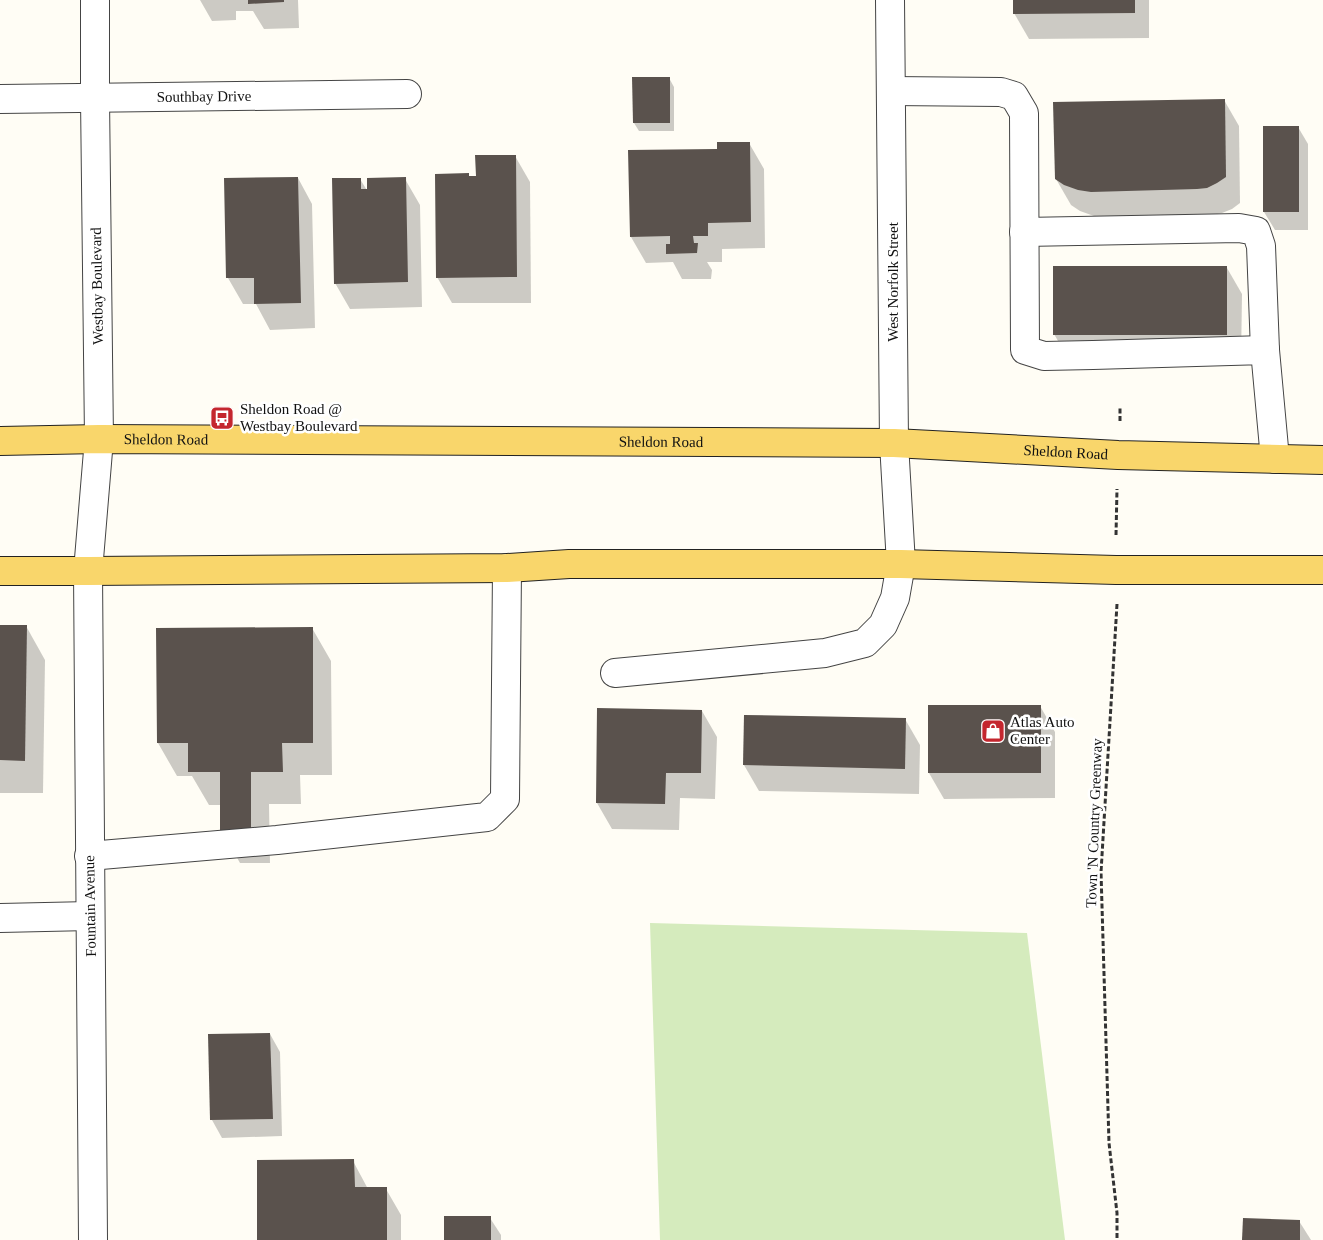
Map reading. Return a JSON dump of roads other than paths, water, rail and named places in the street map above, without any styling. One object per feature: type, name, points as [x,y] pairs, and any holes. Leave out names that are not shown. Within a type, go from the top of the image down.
[{"type":"main road","name":"Sheldon Road","points":[[0,441],[99,439],[894,443],[1118,455],[1323,460]]},
{"type":"main road","points":[[0,571],[507,568],[569,564],[901,564],[1116,570],[1323,570]]},
{"type":"street","name":"Westbay Boulevard","points":[[88,571],[99,439],[95,0]]},
{"type":"street","name":"West Norfolk Street","points":[[615,673],[824,653],[864,643],[883,625],[895,598],[901,564],[894,443],[890,0]]},
{"type":"street","points":[[891,91],[1001,92],[1014,96],[1024,112],[1025,350],[1044,356],[1265,350]]},
{"type":"street","name":"Southbay Drive","points":[[0,99],[407,94]]},
{"type":"street","points":[[1024,232],[1239,228],[1256,231],[1261,246],[1265,350],[1275,458]]},
{"type":"street","points":[[89,856],[277,840],[487,817],[504,799],[507,568]]},
{"type":"street","name":"Fountain Avenue","points":[[88,571],[93,1240]]},
{"type":"street","points":[[0,918],[90,916]]},
{"type":"place","name":"Sheldon Road @ Westbay Boulevard","points":[[222,418]]},
{"type":"place","name":"Atlas Auto Center","points":[[993,731]]}]
